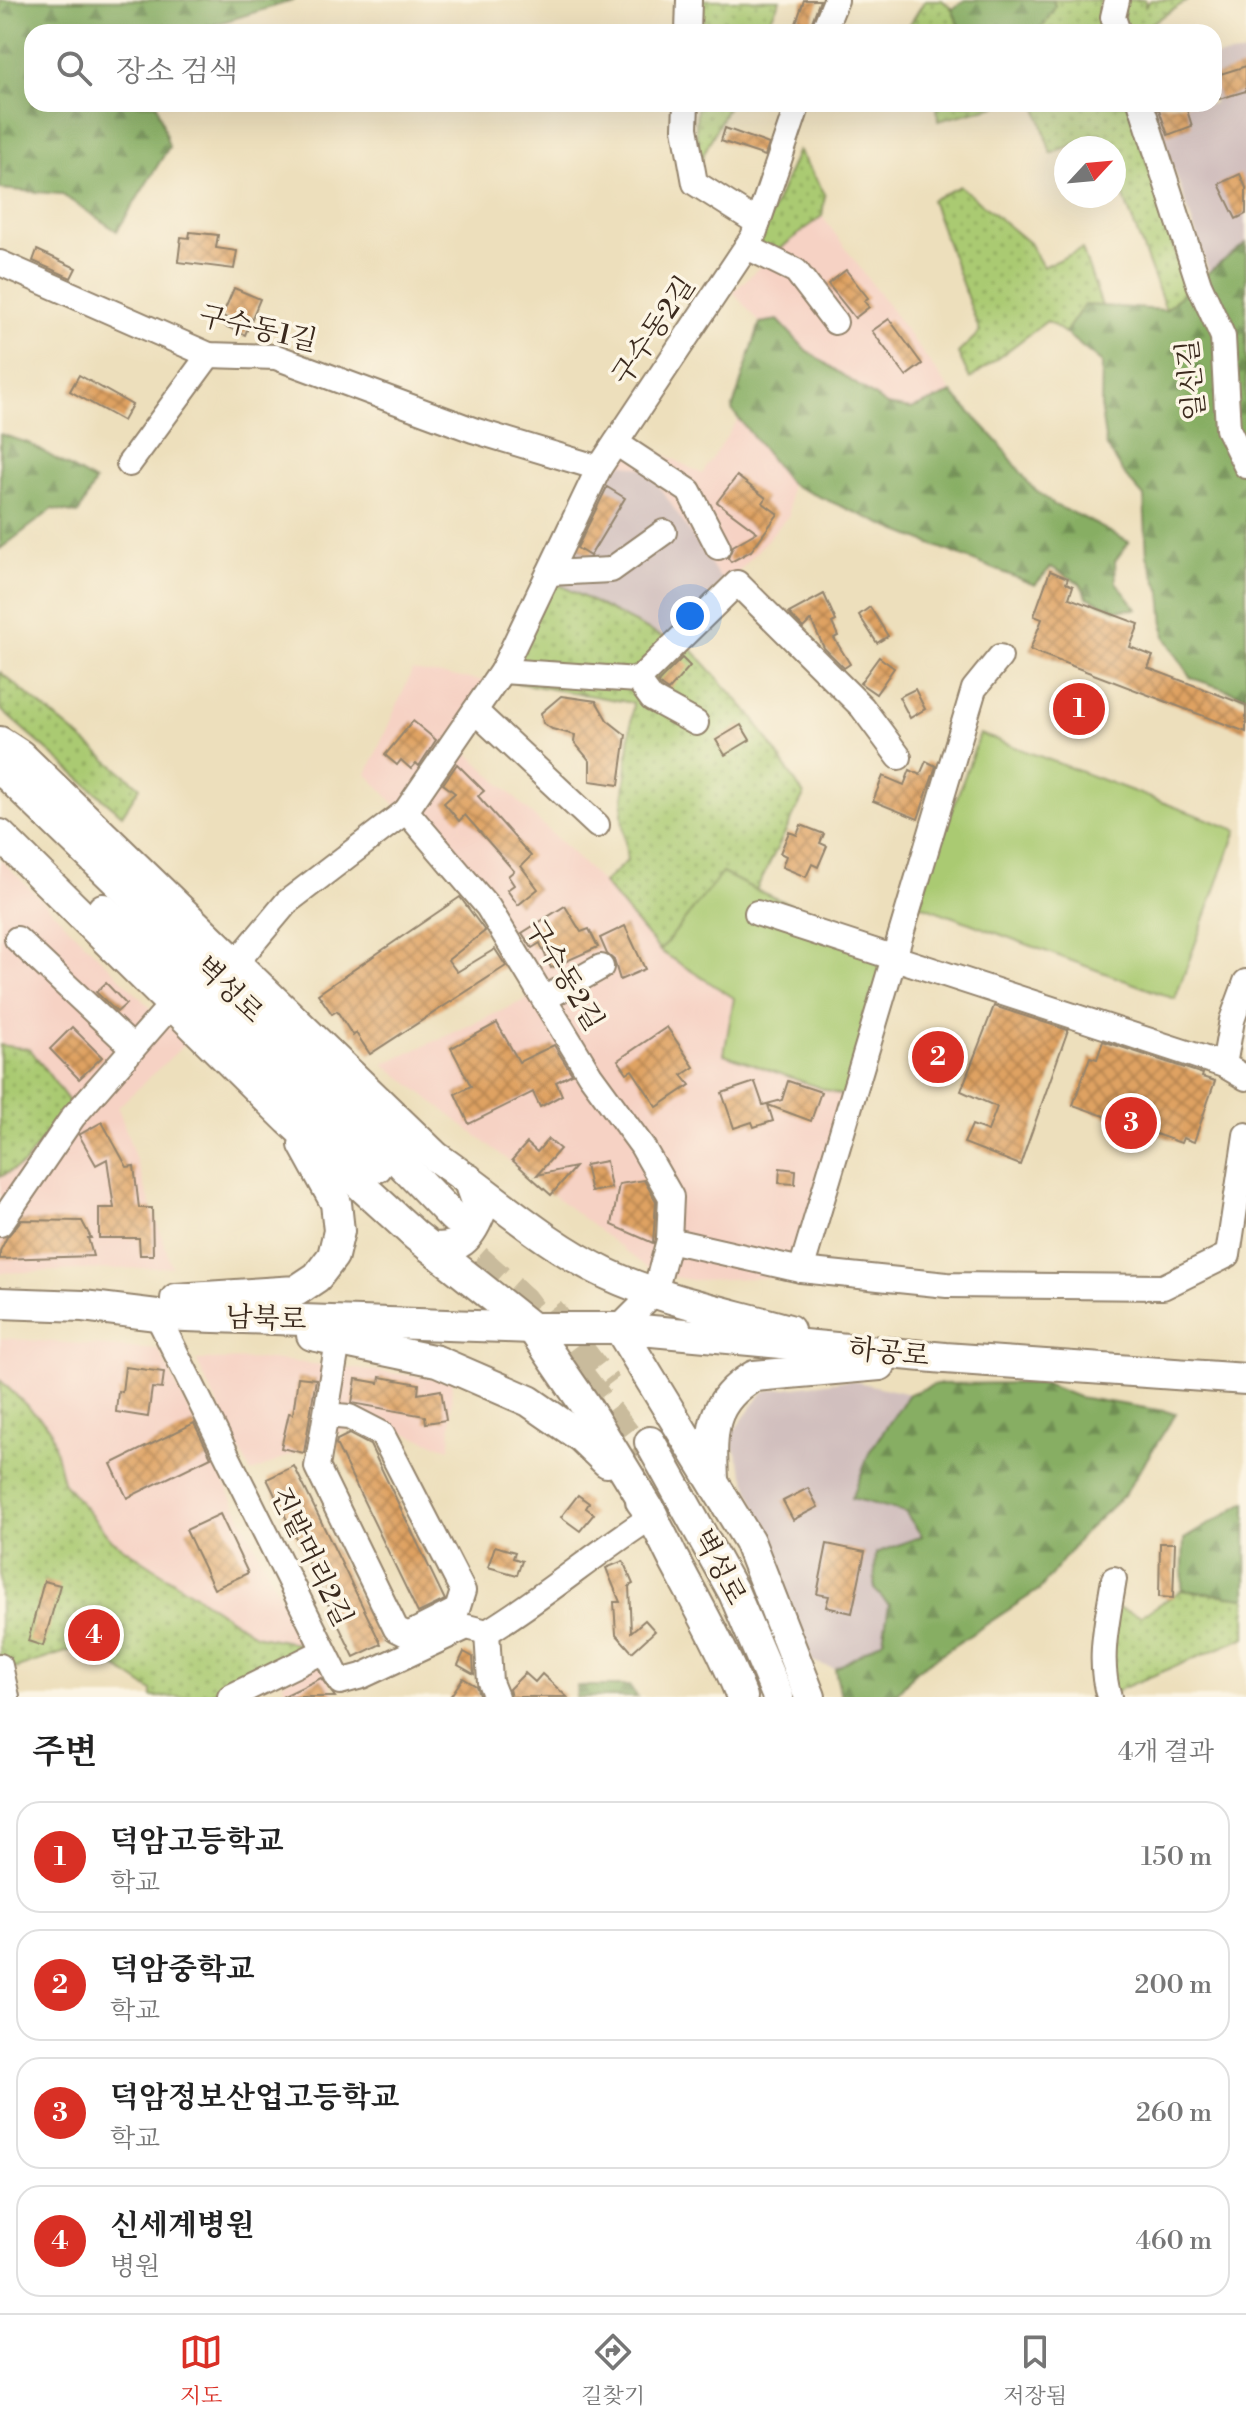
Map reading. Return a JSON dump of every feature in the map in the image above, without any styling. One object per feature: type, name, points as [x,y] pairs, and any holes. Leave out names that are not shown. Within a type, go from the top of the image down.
[{"type":"main road","points":[[0,742],[20,755],[436,1157],[542,1236],[608,1275],[655,1292],[856,1349]]},
{"type":"main road","name":"벽성로","points":[[0,768],[294,1053],[442,1231]]},
{"type":"main road","name":"벽성로","points":[[0,812],[442,1231]]},
{"type":"main road","points":[[0,835],[289,1120],[442,1231],[532,1328],[585,1405],[637,1454],[653,1516],[724,1651],[742,1697]]},
{"type":"main road","points":[[83,1306],[296,1291],[317,1277],[333,1256],[339,1231],[336,1203],[289,1120]]},
{"type":"main road","points":[[442,1231],[446,1249],[471,1236],[480,1213],[468,1179]]},
{"type":"main road","name":"남북로","points":[[0,1303],[83,1306],[157,1315],[532,1328]]},
{"type":"main road","points":[[231,1318],[437,1361],[529,1401],[581,1437],[617,1471],[653,1516]]},
{"type":"main road","name":"하공로","points":[[532,1328],[619,1328],[945,1358],[1246,1379]]},
{"type":"main road","points":[[619,1328],[749,1541],[810,1697]]},
{"type":"main road","points":[[714,1482],[714,1422],[721,1405],[741,1384],[754,1376],[945,1358]]},
{"type":"main road","points":[[637,1454],[624,1446],[639,1427],[675,1419]]},
{"type":"main road","name":"벽성로","points":[[637,1454],[687,1533],[762,1697]]},
{"type":"main road","name":"벽성로","points":[[637,1454],[734,1593],[778,1697]]},
{"type":"street","points":[[688,24],[689,0]]},
{"type":"street","points":[[826,24],[836,0]]},
{"type":"street","points":[[1115,24],[1113,17],[1117,0]]},
{"type":"street","points":[[686,112],[685,128],[695,183],[758,223]]},
{"type":"street","name":"구수동2길","points":[[619,1328],[655,1292],[669,1240],[671,1197],[642,1146],[590,1075],[488,907],[406,811],[502,671],[599,468],[747,247],[795,112]]},
{"type":"street","name":"일신길","points":[[1144,112],[1199,284],[1223,337],[1228,429],[1246,466]]},
{"type":"street","points":[[747,247],[796,271],[835,322]]},
{"type":"street","name":"구수동1길","points":[[0,263],[209,355],[276,357],[473,430],[599,468]]},
{"type":"street","points":[[129,464],[209,355]]},
{"type":"street","points":[[616,443],[689,491],[718,547]]},
{"type":"street","points":[[549,573],[611,570],[664,532]]},
{"type":"street","points":[[502,671],[638,680],[737,583],[862,707],[899,757]]},
{"type":"street","points":[[801,1270],[974,689],[1000,657]]},
{"type":"street","points":[[638,680],[652,699],[696,723]]},
{"type":"street","points":[[475,711],[597,825]]},
{"type":"street","points":[[236,963],[287,902],[406,811]]},
{"type":"street","points":[[757,913],[1224,1065],[1246,1078]]},
{"type":"street","points":[[17,939],[133,1048]]},
{"type":"street","points":[[544,999],[601,967]]},
{"type":"street","points":[[1224,1065],[1232,1020],[1246,982]]},
{"type":"street","name":"벽성로","points":[[0,1224],[73,1117],[170,1006],[175,1007]]},
{"type":"street","points":[[669,1240],[801,1270],[947,1285],[1163,1287],[1228,1255],[1246,1135]]},
{"type":"street","name":"진밭머리2길","points":[[157,1315],[324,1651],[346,1689],[362,1676],[467,1627],[487,1632],[525,1609],[616,1539],[653,1516]]},
{"type":"street","points":[[326,1415],[349,1417],[382,1434],[463,1591],[457,1610],[408,1635],[396,1629],[317,1467],[338,1341]]},
{"type":"street","points":[[1109,1697],[1103,1679],[1104,1653],[1114,1579]]},
{"type":"street","points":[[487,1632],[490,1682],[496,1697]]},
{"type":"street","points":[[230,1697],[324,1651]]},
{"type":"street","points":[[0,1666],[7,1697]]},
{"type":"shaded area","points":[[1246,53],[1246,243],[1209,272],[1155,112],[1222,112],[1222,56]]},
{"type":"shaded area","points":[[822,216],[952,393],[911,409],[886,405],[806,350],[778,320],[760,323],[733,292],[772,255]]},
{"type":"shaded area","points":[[739,418],[790,484],[789,515],[734,577],[722,581],[649,471],[616,465],[635,439],[702,474]]},
{"type":"shaded area","points":[[626,464],[649,471],[722,581],[676,643],[552,581],[616,465]]},
{"type":"shaded area","points":[[412,671],[486,681],[461,746],[603,883],[660,951],[734,998],[843,1096],[790,1277],[693,1280],[655,1274],[384,1064],[547,990],[512,932],[367,774]]},
{"type":"shaded area","points":[[0,859],[186,1043],[118,1107],[172,1267],[0,1273],[0,1177],[24,1164],[30,1049],[0,1045]]},
{"type":"shaded area","points":[[0,1338],[159,1350],[304,1645],[255,1635],[112,1540],[63,1482],[50,1428],[0,1380]]},
{"type":"shaded area","points":[[270,1359],[452,1380],[450,1449],[368,1420],[251,1473],[196,1360]]},
{"type":"shaded area","points":[[849,1380],[909,1394],[870,1451],[922,1536],[889,1605],[883,1640],[835,1669],[812,1661],[730,1436],[764,1391]]},
{"type":"shaded area","points":[[320,1663],[336,1697],[289,1697],[282,1683]]},
{"type":"green space","points":[[0,0],[295,0],[216,24],[24,24],[24,112],[159,112],[169,147],[117,231],[61,194],[0,189]]},
{"type":"green space","points":[[699,0],[780,0],[768,24],[699,24]]},
{"type":"green space","points":[[925,0],[942,0],[952,9],[959,24],[910,24]]},
{"type":"green space","points":[[965,0],[1053,0],[1055,6],[1045,24],[959,24],[952,9]]},
{"type":"green space","points":[[1053,0],[1101,0],[1098,8],[1103,24],[1045,24],[1055,6]]},
{"type":"green space","points":[[1122,0],[1145,0],[1145,6],[1151,0],[1188,0],[1150,24],[1125,24]]},
{"type":"green space","points":[[697,112],[725,112],[700,161]]},
{"type":"green space","points":[[937,112],[972,112],[938,121]]},
{"type":"green space","points":[[1038,112],[1131,112],[1187,289],[1166,310],[1126,203],[1126,136],[1101,136],[1100,133],[1093,136],[1054,136],[1054,153],[1051,154]]},
{"type":"green space","points":[[798,150],[825,194],[822,216],[772,255],[758,246]]},
{"type":"green space","points":[[960,186],[1029,243],[1043,267],[1082,249],[1102,306],[1084,305],[1065,333],[1047,321],[970,379],[958,353],[980,332],[931,200]]},
{"type":"green space","points":[[1246,243],[1246,696],[1191,678],[1165,637],[1161,592],[1147,556],[1144,497],[1126,477],[1106,445],[1101,412],[1102,363],[1065,333],[1084,305],[1166,310],[1187,289]]},
{"type":"green space","points":[[778,320],[806,350],[887,405],[911,409],[952,393],[999,443],[1031,486],[1054,505],[1129,542],[1115,561],[1116,582],[1137,609],[1116,610],[1087,597],[1080,583],[1051,567],[1035,585],[790,484],[732,410],[760,323]]},
{"type":"green space","points":[[0,434],[28,443],[95,482],[78,514],[53,509],[0,549]]},
{"type":"green space","points":[[552,581],[658,635],[687,644],[753,717],[804,795],[756,890],[722,873],[660,951],[603,883],[627,861],[622,815],[633,703],[507,681]]},
{"type":"green space","points":[[0,672],[140,787],[122,815],[0,709]]},
{"type":"green space","points":[[980,734],[1237,830],[1175,999],[918,904]]},
{"type":"green space","points":[[722,873],[890,946],[843,1096],[724,1054],[734,998],[660,951]]},
{"type":"green space","points":[[0,1045],[30,1049],[70,1103],[24,1164],[0,1177]]},
{"type":"green space","points":[[0,1380],[50,1428],[63,1482],[112,1540],[255,1635],[304,1645],[203,1697],[152,1697],[152,1691],[84,1646],[14,1669],[0,1669]]},
{"type":"green space","points":[[1043,1383],[1078,1397],[1176,1413],[1124,1495],[1086,1531],[1040,1589],[917,1670],[894,1697],[841,1697],[835,1669],[883,1640],[889,1605],[874,1589],[876,1553],[922,1536],[905,1512],[852,1498],[870,1451],[909,1394],[936,1384]]},
{"type":"green space","points":[[1246,1502],[1246,1598],[1182,1590],[1184,1539]]},
{"type":"green space","points":[[1182,1590],[1246,1598],[1246,1637],[1123,1688],[1109,1697],[1094,1697],[1102,1603],[1141,1616]]},
{"type":"green space","points":[[577,1686],[629,1686],[637,1697],[576,1697]]},
{"type":"building","points":[[804,0],[820,0],[811,24],[796,24]]},
{"type":"building","points":[[1246,66],[1246,91],[1222,98],[1222,74]]},
{"type":"building","points":[[1160,112],[1188,112],[1192,126],[1168,135]]},
{"type":"building","points":[[725,128],[769,144],[765,156],[721,141]]},
{"type":"building","points":[[1240,174],[1246,188],[1246,214],[1236,219],[1219,184]]},
{"type":"building","points":[[190,232],[218,235],[216,248],[237,251],[234,269],[178,262],[181,237],[189,238]]},
{"type":"building","points":[[37,250],[76,268],[71,278],[33,261]]},
{"type":"building","points":[[846,270],[868,298],[864,301],[869,307],[855,318],[828,284]]},
{"type":"building","points":[[234,288],[260,299],[245,335],[225,326],[228,318],[222,316]]},
{"type":"building","points":[[889,319],[922,364],[906,376],[872,331]]},
{"type":"building","points":[[79,375],[132,405],[123,421],[70,391]]},
{"type":"building","points":[[737,476],[766,498],[763,503],[778,514],[751,551],[731,562],[728,558],[733,546],[757,532],[717,502]]},
{"type":"building","points":[[607,487],[625,498],[590,556],[577,548]]},
{"type":"building","points":[[1050,571],[1068,578],[1066,583],[1073,586],[1069,598],[1139,624],[1130,647],[1153,656],[1148,668],[1246,705],[1246,732],[1030,650],[1042,619],[1034,616]]},
{"type":"building","points":[[824,594],[836,621],[832,623],[838,636],[834,638],[850,664],[844,668],[824,648],[811,620],[803,628],[789,613]]},
{"type":"building","points":[[870,607],[888,636],[877,643],[859,615]]},
{"type":"building","points":[[879,657],[894,668],[876,694],[860,683]]},
{"type":"building","points":[[682,658],[690,666],[668,691],[658,682]]},
{"type":"building","points":[[915,689],[925,709],[910,718],[899,697]]},
{"type":"building","points":[[561,696],[596,701],[607,720],[626,735],[619,785],[590,781],[590,761],[574,742],[575,735],[552,729],[543,723],[541,713]]},
{"type":"building","points":[[413,721],[436,740],[419,766],[416,763],[411,769],[401,760],[397,765],[385,755]]},
{"type":"building","points":[[741,725],[750,740],[725,755],[716,740]]},
{"type":"building","points":[[926,761],[936,766],[918,819],[873,801],[883,776],[904,785],[910,770],[920,775]]},
{"type":"building","points":[[457,764],[484,791],[478,796],[531,856],[521,866],[538,889],[518,905],[507,890],[514,885],[508,876],[514,871],[465,815],[459,821],[444,803],[455,793],[443,784]]},
{"type":"building","points":[[801,825],[824,834],[820,843],[827,846],[818,867],[812,864],[806,877],[782,867],[786,856],[780,853],[789,832],[797,835]]},
{"type":"building","points":[[460,897],[485,931],[448,960],[457,972],[495,949],[506,966],[370,1054],[356,1033],[353,1036],[337,1011],[332,1014],[318,994]]},
{"type":"building","points":[[565,906],[581,932],[589,929],[598,947],[551,968],[540,943],[532,948],[522,933]]},
{"type":"building","points":[[625,926],[645,969],[620,980],[614,960],[607,954],[600,938]]},
{"type":"building","points":[[106,983],[126,1004],[117,1012],[96,992]]},
{"type":"building","points":[[994,1006],[1068,1030],[1020,1165],[964,1143],[972,1125],[988,1131],[997,1107],[961,1091]]},
{"type":"building","points":[[497,1023],[519,1062],[554,1045],[572,1074],[556,1082],[562,1095],[540,1107],[533,1092],[469,1124],[455,1094],[471,1086],[451,1048]]},
{"type":"building","points":[[72,1027],[102,1057],[79,1079],[50,1049]]},
{"type":"building","points":[[667,1027],[694,1067],[682,1075],[690,1085],[657,1107],[632,1070],[627,1073],[618,1060]]},
{"type":"building","points":[[1103,1041],[1203,1074],[1202,1077],[1215,1081],[1194,1142],[1183,1138],[1181,1143],[1073,1105],[1090,1057],[1097,1059]]},
{"type":"building","points":[[788,1081],[821,1092],[811,1121],[768,1105],[773,1121],[754,1127],[752,1122],[734,1128],[722,1093],[755,1082],[763,1105],[782,1100]]},
{"type":"building","points":[[102,1122],[127,1167],[134,1166],[139,1208],[152,1208],[153,1255],[140,1255],[139,1238],[99,1238],[99,1208],[114,1208],[107,1159],[96,1165],[79,1135]]},
{"type":"building","points":[[548,1139],[560,1149],[537,1175],[575,1167],[551,1195],[512,1160],[527,1143],[537,1152]]},
{"type":"building","points":[[606,1161],[611,1188],[591,1192],[585,1165]]},
{"type":"building","points":[[780,1168],[796,1170],[795,1184],[779,1183]]},
{"type":"building","points":[[644,1180],[656,1201],[653,1243],[612,1225],[619,1184]]},
{"type":"building","points":[[21,1220],[82,1221],[91,1238],[88,1238],[93,1256],[0,1259],[0,1251],[7,1237]]},
{"type":"building","points":[[125,1367],[164,1372],[162,1389],[152,1388],[148,1417],[116,1412]]},
{"type":"building","points":[[298,1377],[316,1379],[304,1453],[281,1448],[289,1413],[293,1414]]},
{"type":"building","points":[[380,1377],[419,1384],[418,1394],[441,1390],[446,1420],[426,1423],[425,1416],[352,1403],[356,1379],[379,1383]]},
{"type":"building","points":[[194,1423],[211,1457],[127,1498],[111,1464]]},
{"type":"building","points":[[349,1434],[370,1445],[445,1600],[418,1613],[336,1444],[337,1440]]},
{"type":"building","points":[[294,1466],[381,1644],[354,1657],[267,1479]]},
{"type":"building","points":[[808,1488],[818,1507],[793,1520],[783,1501]]},
{"type":"building","points":[[578,1495],[589,1503],[586,1508],[594,1514],[580,1531],[561,1517]]},
{"type":"building","points":[[220,1514],[248,1573],[214,1589],[186,1530]]},
{"type":"building","points":[[1160,1543],[1175,1543],[1173,1598],[1159,1597]]},
{"type":"building","points":[[827,1544],[865,1552],[852,1613],[826,1607],[829,1596],[817,1594]]},
{"type":"building","points":[[495,1546],[515,1552],[513,1558],[522,1561],[517,1575],[488,1567]]},
{"type":"building","points":[[623,1561],[633,1584],[629,1586],[631,1632],[645,1620],[655,1631],[632,1652],[616,1634],[614,1602],[620,1602],[606,1568]]},
{"type":"building","points":[[44,1581],[60,1585],[43,1646],[28,1641]]},
{"type":"building","points":[[464,1652],[473,1657],[474,1674],[458,1665]]},
{"type":"building","points":[[525,1673],[535,1682],[542,1674],[567,1697],[511,1697],[509,1689]]},
{"type":"building","points":[[321,1678],[335,1697],[282,1697]]},
{"type":"building","points":[[463,1678],[476,1686],[480,1697],[450,1697]]},
{"type":"tunnel","points":[[443,1229],[523,1301],[549,1335]]},
{"type":"tunnel","points":[[549,1310],[607,1386]]},
{"type":"tunnel","points":[[580,1376],[640,1454]]},
{"type":"place","name":"덕암고등학교","points":[[1079,709]]},
{"type":"place","name":"덕암중학교","points":[[938,1057]]},
{"type":"place","name":"덕암정보산업고등학교","points":[[1131,1123]]},
{"type":"place","name":"신세계병원","points":[[94,1635]]}]
